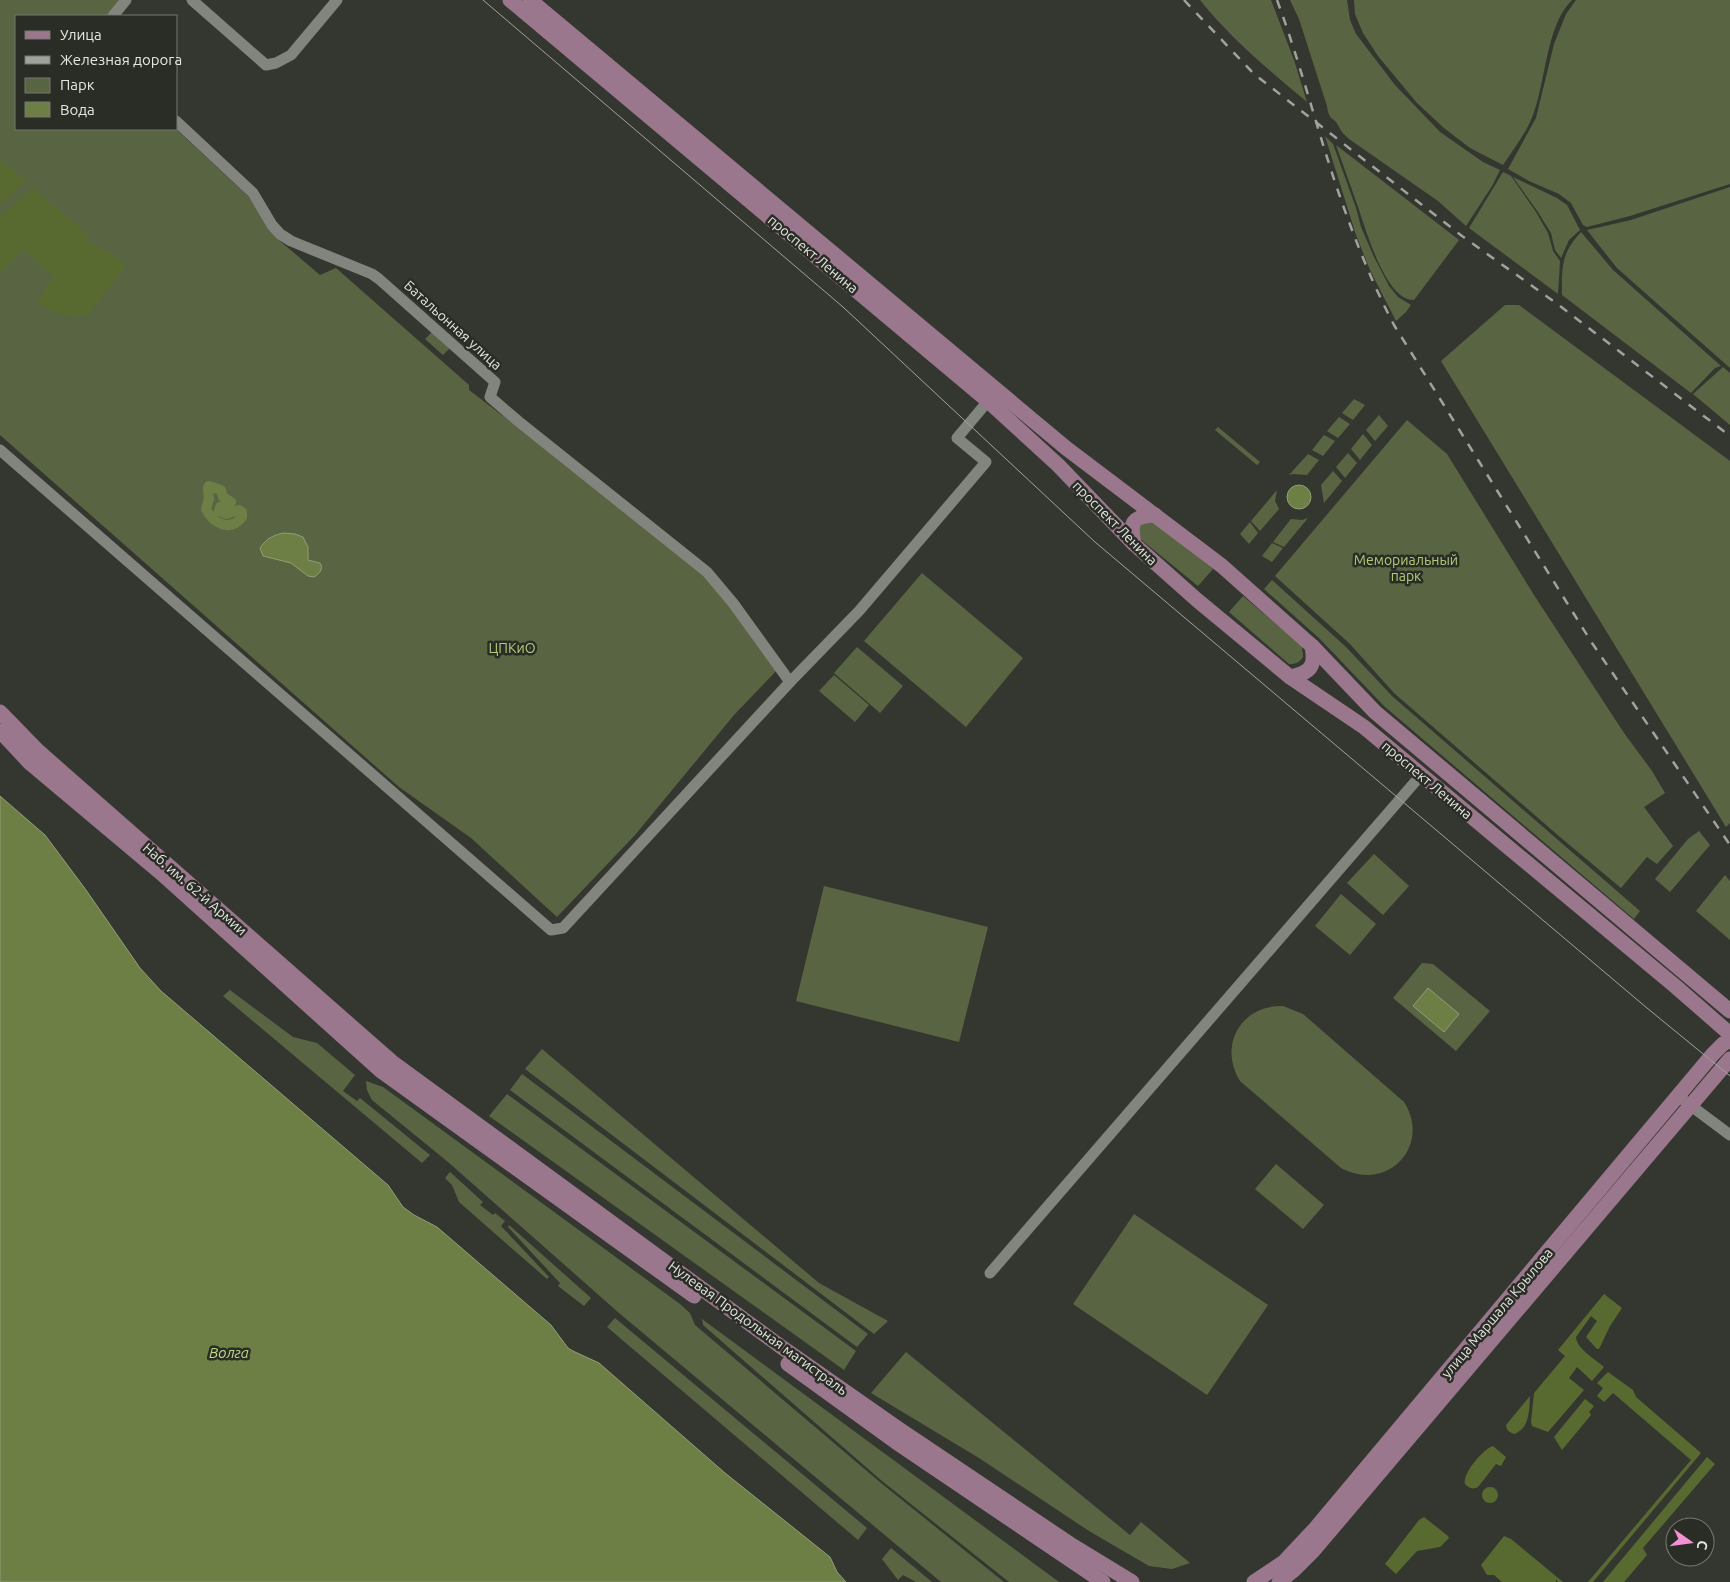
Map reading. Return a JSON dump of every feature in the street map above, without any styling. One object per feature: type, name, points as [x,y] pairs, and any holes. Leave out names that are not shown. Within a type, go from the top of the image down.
[{"type":"main road","name":"проспект Ленина","points":[[510,0],[988,401],[1058,465],[1134,544],[1208,609],[1290,676],[1364,727],[1730,1034]]},
{"type":"main road","name":"проспект Ленина","points":[[530,0],[1066,448],[1222,566],[1312,646],[1375,712],[1730,1011]]},
{"type":"main road","points":[[1134,544],[1132,524],[1141,516],[1155,515]]},
{"type":"main road","points":[[1290,676],[1305,673],[1310,669],[1313,663],[1312,646]]},
{"type":"main road","name":"Наб. им. 62-й Армии","points":[[0,712],[38,751],[387,1066]]},
{"type":"main road","name":"Наб. им. 62-й Армии","points":[[0,730],[30,762],[387,1066]]},
{"type":"main road","name":"улица Маршала Крылова","points":[[1684,1100],[1713,1054],[1730,1040]]},
{"type":"main road","name":"улица Маршала Крылова","points":[[1279,1582],[1313,1551],[1434,1388],[1684,1100],[1730,1058]]},
{"type":"main road","name":"Нулевая Продольная магистраль","points":[[387,1066],[468,1132],[896,1442],[1103,1582]]},
{"type":"main road","name":"Нулевая Продольная магистраль","points":[[387,1066],[788,1352],[1073,1546],[1132,1582]]},
{"type":"main road","name":"улица Маршала Крылова","points":[[1256,1581],[1284,1562],[1394,1444]]},
{"type":"street","points":[[114,15],[126,0]]},
{"type":"street","points":[[192,0],[266,65],[276,63],[291,55],[337,0]]},
{"type":"street","name":"Батальонная улица","points":[[178,123],[253,193],[266,216],[280,234],[291,241],[372,274],[379,279],[423,316],[495,382],[490,397],[708,572],[733,602],[790,682]]},
{"type":"street","points":[[0,450],[551,930],[563,928],[790,682],[859,611],[986,462],[957,438],[988,401]]},
{"type":"street","points":[[990,1273],[1421,775]]},
{"type":"street","points":[[1684,1100],[1730,1135]]},
{"type":"green space","name":"ЦПКиО","points":[[0,0],[123,0],[111,15],[15,15],[15,130],[177,130],[249,197],[280,241],[320,275],[336,268],[469,385],[469,390],[703,569],[778,669],[734,715],[635,835],[557,917],[471,838],[399,787],[0,435]]},
{"type":"green space","points":[[1200,0],[1271,0],[1294,60],[1307,102],[1237,41]]},
{"type":"green space","points":[[1290,0],[1347,0],[1350,20],[1356,34],[1395,85],[1440,132],[1483,162],[1500,170],[1466,226],[1438,201],[1349,139],[1330,117],[1299,19]]},
{"type":"green space","points":[[1354,0],[1572,0],[1563,11],[1556,25],[1531,120],[1503,165],[1470,148],[1444,128],[1417,103],[1378,56],[1363,33],[1355,14]]},
{"type":"green space","points":[[1576,0],[1730,0],[1730,184],[1630,216],[1587,227],[1583,225],[1571,203],[1559,194],[1529,181],[1508,169],[1536,118],[1554,44],[1566,14]]},
{"type":"green space","points":[[1325,136],[1333,144],[1361,227],[1374,257],[1389,286],[1398,297],[1411,305],[1396,321],[1370,270],[1356,235]]},
{"type":"green space","points":[[1336,145],[1459,240],[1414,300],[1404,297],[1394,289],[1385,276],[1371,244]]},
{"type":"green space","points":[[1503,172],[1511,176],[1548,233],[1553,251],[1560,261],[1558,294],[1469,228]]},
{"type":"green space","points":[[1513,177],[1557,198],[1567,205],[1580,230],[1569,240],[1561,258],[1555,250],[1551,233]]},
{"type":"green space","points":[[1730,187],[1730,368],[1617,268],[1587,230],[1631,220]]},
{"type":"green space","points":[[1581,232],[1613,270],[1721,366],[1715,368],[1691,393],[1562,295],[1562,276],[1566,254]]},
{"type":"green space","points":[[1505,305],[1519,305],[1730,461],[1730,823],[1726,827],[1441,361]]},
{"type":"green space","points":[[432,332],[450,348],[443,355],[425,339]]},
{"type":"green space","points":[[1723,367],[1730,373],[1730,425],[1693,394]]},
{"type":"green space","points":[[1354,399],[1365,405],[1353,420],[1342,413]]},
{"type":"green space","points":[[1379,415],[1388,426],[1375,441],[1366,430]]},
{"type":"green space","points":[[1339,417],[1350,424],[1338,438],[1327,431]]},
{"type":"green space","name":"Мемориальный парк","points":[[1407,420],[1447,454],[1534,595],[1665,793],[1644,807],[1673,846],[1657,864],[1647,857],[1621,888],[1394,693],[1350,644],[1275,576]]},
{"type":"green space","points":[[1218,427],[1260,462],[1257,465],[1215,430]]},
{"type":"green space","points":[[1363,434],[1372,445],[1360,460],[1351,449]]},
{"type":"green space","points":[[1324,435],[1335,441],[1323,456],[1312,450]]},
{"type":"green space","points":[[1348,453],[1357,463],[1345,478],[1336,467]]},
{"type":"green space","points":[[1308,454],[1319,460],[1307,475],[1289,475]]},
{"type":"green space","points":[[1333,471],[1342,481],[1324,503],[1321,485]]},
{"type":"green space","points":[[1277,490],[1275,501],[1279,509],[1260,531],[1251,521]]},
{"type":"green space","points":[[1308,518],[1284,547],[1273,542],[1291,519],[1302,520]]},
{"type":"green space","points":[[1154,522],[1213,569],[1198,586],[1138,537],[1137,530],[1142,523]]},
{"type":"green space","points":[[1250,522],[1258,533],[1249,544],[1240,534]]},
{"type":"green space","points":[[1272,543],[1283,548],[1272,562],[1262,556]]},
{"type":"green space","points":[[922,573],[1023,658],[966,727],[864,641]]},
{"type":"green space","points":[[1272,580],[1346,647],[1392,696],[1640,911],[1634,919],[1384,706],[1320,639],[1264,589]]},
{"type":"green space","points":[[1243,596],[1302,646],[1303,657],[1300,661],[1289,664],[1229,612]]},
{"type":"green space","points":[[857,647],[903,686],[880,713],[834,673]]},
{"type":"green space","points":[[834,675],[869,705],[855,722],[819,691]]},
{"type":"green space","points":[[1699,831],[1710,845],[1670,892],[1655,879],[1688,839]]},
{"type":"green space","points":[[1374,854],[1409,886],[1383,915],[1347,883]]},
{"type":"green space","points":[[1725,875],[1730,881],[1730,940],[1696,911]]},
{"type":"green space","points":[[824,886],[988,927],[959,1042],[796,1001]]},
{"type":"green space","points":[[1341,894],[1376,924],[1350,955],[1315,926]]},
{"type":"green space","points":[[1422,963],[1433,964],[1490,1011],[1456,1051],[1393,998]]},
{"type":"green space","points":[[230,990],[293,1037],[317,1043],[355,1075],[343,1091],[357,1101],[360,1098],[430,1155],[422,1163],[223,996]]},
{"type":"green space","points":[[1283,1006],[1303,1014],[1404,1102],[1411,1118],[1412,1134],[1408,1149],[1400,1161],[1389,1170],[1374,1174],[1358,1174],[1341,1168],[1240,1081],[1234,1067],[1232,1054],[1233,1041],[1238,1030],[1245,1020],[1255,1012],[1268,1007]]},
{"type":"green space","points":[[542,1049],[819,1283],[888,1321],[874,1334],[525,1069]]},
{"type":"green space","points":[[522,1074],[868,1334],[857,1347],[510,1090]]},
{"type":"green space","points":[[366,1081],[383,1087],[680,1304],[690,1313],[695,1325],[881,1483],[1004,1582],[941,1582],[619,1313],[448,1162],[372,1100],[367,1090]]},
{"type":"green space","points":[[507,1094],[856,1351],[844,1370],[489,1116]]},
{"type":"green space","points":[[1276,1164],[1324,1205],[1303,1229],[1255,1189]]},
{"type":"green space","points":[[450,1172],[483,1202],[480,1205],[505,1221],[501,1226],[549,1277],[547,1279],[459,1202],[452,1185],[445,1178]]},
{"type":"green space","points":[[1134,1214],[1268,1305],[1207,1395],[1073,1304]]},
{"type":"green space","points":[[509,1225],[591,1298],[584,1306],[558,1286],[560,1283],[508,1227]]},
{"type":"green space","points":[[615,1318],[867,1528],[858,1540],[607,1327]]},
{"type":"green space","points":[[702,1319],[1059,1582],[1009,1582],[882,1481],[703,1325]]},
{"type":"green space","points":[[906,1352],[1130,1535],[1141,1522],[1190,1563],[1172,1569],[1149,1566],[1089,1531],[979,1458],[871,1393]]},
{"type":"green space","points":[[891,1548],[932,1582],[916,1582],[903,1575],[898,1580],[882,1559]]},
{"type":"shaded area","points":[[0,160],[26,180],[0,206]]},
{"type":"shaded area","points":[[32,188],[87,233],[87,238],[93,245],[103,248],[126,265],[89,314],[68,316],[48,309],[37,301],[53,277],[24,249],[0,274],[0,217]]},
{"type":"shaded area","points":[[1604,1294],[1622,1308],[1610,1326],[1599,1349],[1586,1337],[1597,1321],[1591,1316],[1576,1337],[1582,1349],[1604,1367],[1592,1381],[1577,1367],[1569,1378],[1584,1390],[1548,1432],[1532,1426],[1534,1393],[1565,1356],[1558,1350]]},
{"type":"shaded area","points":[[1608,1372],[1633,1390],[1636,1397],[1701,1453],[1593,1582],[1588,1582],[1691,1460],[1613,1393],[1604,1402],[1597,1396],[1603,1388],[1597,1383]]},
{"type":"shaded area","points":[[1530,1396],[1529,1413],[1526,1423],[1519,1431],[1514,1434],[1511,1433],[1506,1425]]},
{"type":"shaded area","points":[[1585,1399],[1594,1406],[1589,1412],[1591,1415],[1562,1450],[1554,1437]]},
{"type":"shaded area","points":[[1493,1446],[1506,1457],[1501,1466],[1496,1464],[1478,1487],[1469,1487],[1465,1484],[1465,1480],[1470,1468],[1484,1452]]},
{"type":"shaded area","points":[[1707,1457],[1715,1464],[1670,1517],[1665,1517],[1665,1522],[1643,1548],[1647,1555],[1624,1582],[1603,1582]]},
{"type":"shaded area","points":[[1487,1487],[1493,1487],[1498,1492],[1496,1501],[1487,1503],[1482,1498],[1482,1492]]},
{"type":"shaded area","points":[[1424,1517],[1449,1538],[1440,1547],[1417,1551],[1396,1574],[1385,1564],[1419,1520]]},
{"type":"shaded area","points":[[1504,1536],[1511,1539],[1563,1582],[1558,1582],[1556,1579],[1556,1582],[1502,1582],[1494,1575],[1487,1575],[1481,1565]]},
{"type":"water","points":[[1294,485],[1304,485],[1311,492],[1311,502],[1304,509],[1294,509],[1287,502],[1287,492]]},
{"type":"water","points":[[283,533],[303,537],[308,547],[308,560],[320,563],[321,565],[318,574],[314,577],[308,576],[291,563],[263,556],[260,548],[265,542]]},
{"type":"water","name":"Волга","points":[[0,796],[45,835],[140,968],[161,991],[388,1185],[403,1207],[437,1227],[551,1325],[568,1348],[599,1363],[725,1473],[830,1557],[837,1572],[846,1582],[0,1582]]},
{"type":"water","points":[[1428,988],[1459,1014],[1444,1032],[1413,1006]]},
{"type":"waterway","points":[[209,486],[221,490],[223,497],[231,502],[220,507],[219,511],[226,514],[239,510],[242,512],[242,517],[238,522],[228,525],[213,519],[206,509],[209,499],[209,486]]},
{"type":"tram line","points":[[483,0],[843,307],[1095,542],[1730,1076]]},
{"type":"railway","points":[[1184,0],[1254,74],[1462,236],[1556,303],[1730,436]]},
{"type":"railway","points":[[1277,0],[1343,206],[1370,275],[1394,325],[1592,643],[1730,845]]}]
